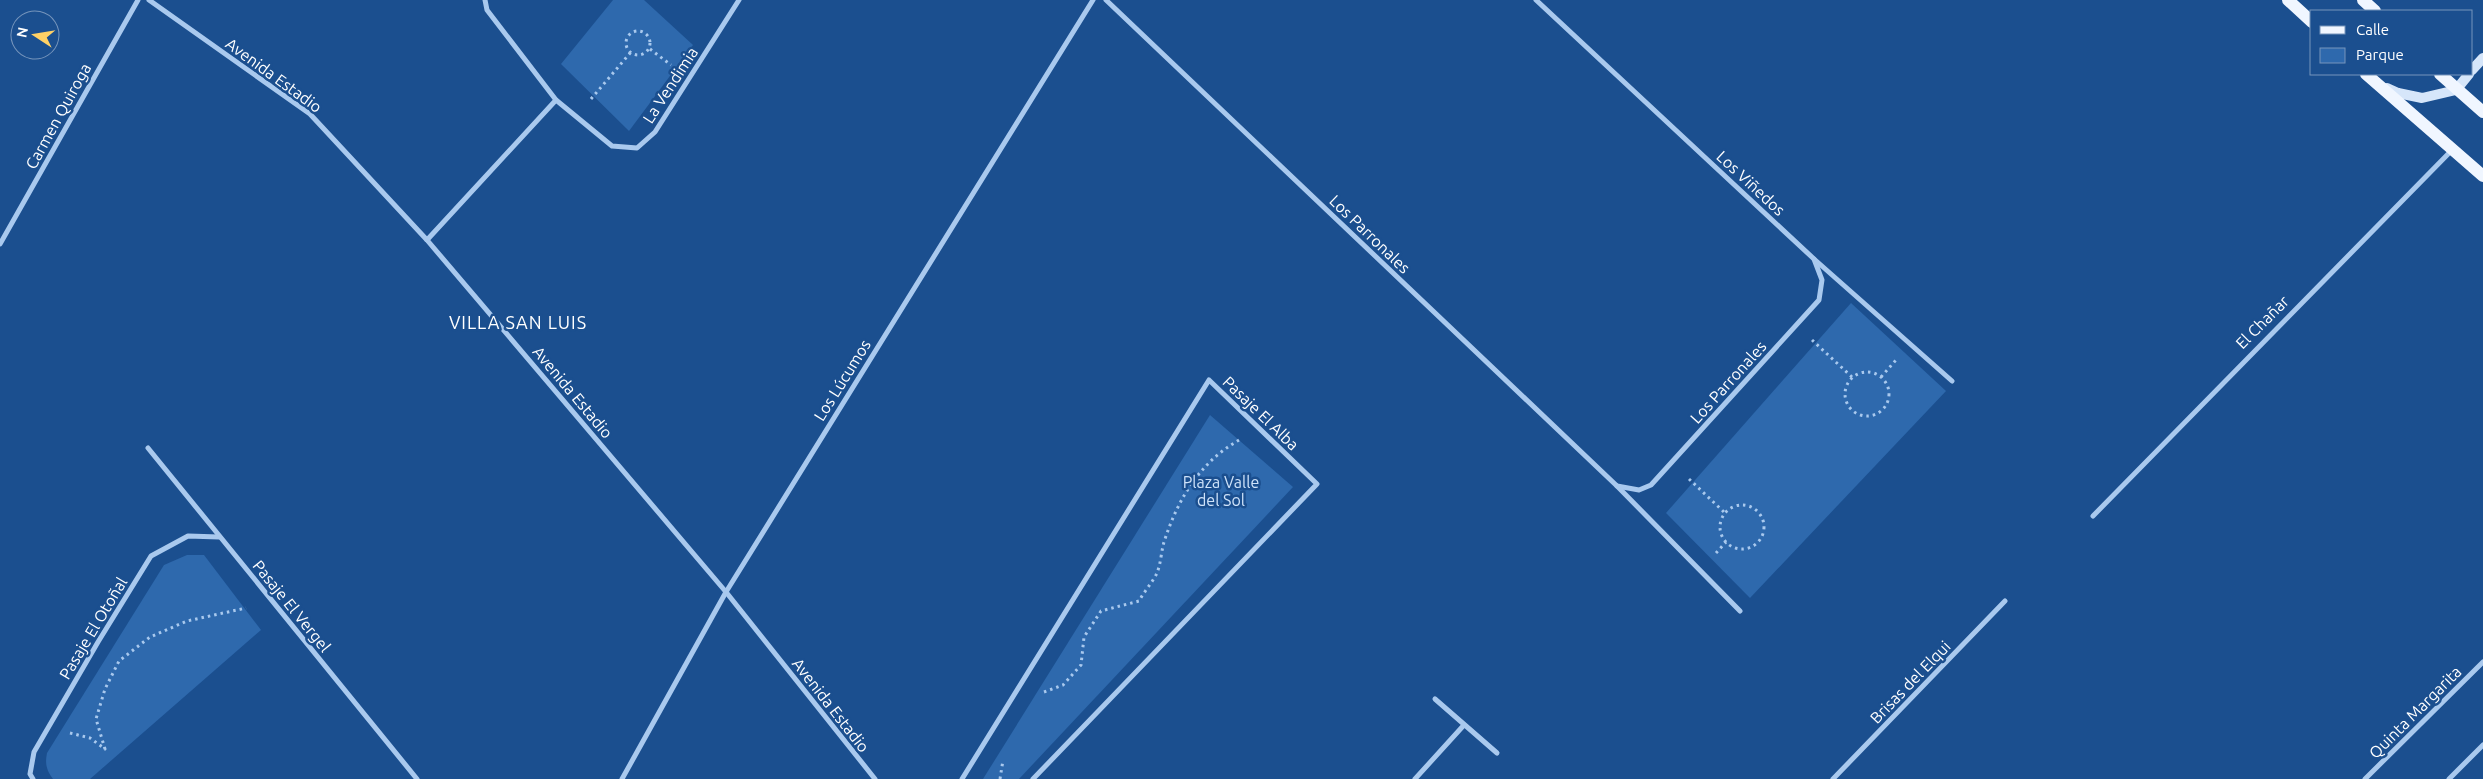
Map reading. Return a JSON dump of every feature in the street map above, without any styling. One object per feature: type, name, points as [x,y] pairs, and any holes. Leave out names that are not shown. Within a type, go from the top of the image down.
[{"type":"main road","points":[[2288,0],[2310,20]]},
{"type":"main road","points":[[2364,0],[2374,10]]},
{"type":"main road","points":[[2441,75],[2483,112]]},
{"type":"main road","points":[[2370,77],[2483,176]]},
{"type":"street","name":"Carmen Quiroga","points":[[0,244],[138,0]]},
{"type":"street","name":"Avenida Estadio","points":[[149,0],[310,114],[427,240],[726,592],[874,779]]},
{"type":"street","name":"La Vendimia","points":[[485,0],[487,10],[556,100],[612,146],[637,148],[655,132],[739,0]]},
{"type":"street","name":"Los Lúcumos","points":[[622,779],[726,592],[1092,0]]},
{"type":"street","name":"Los Parronales","points":[[1106,0],[1617,486],[1740,610]]},
{"type":"street","name":"Los Viñedos","points":[[1536,0],[1814,259],[1952,380]]},
{"type":"street","points":[[2473,69],[2483,58]]},
{"type":"street","points":[[2370,77],[2398,94],[2422,98],[2456,90],[2467,75]]},
{"type":"street","points":[[427,240],[556,100]]},
{"type":"street","name":"El Chañar","points":[[2093,516],[2454,149]]},
{"type":"street","name":"Los Parronales","points":[[1617,486],[1639,490],[1651,485],[1820,300],[1822,280],[1814,259]]},
{"type":"street","name":"Pasaje El Alba","points":[[962,779],[1209,380],[1317,484],[1033,779]]},
{"type":"street","name":"Pasaje El Vergel","points":[[148,448],[417,779]]},
{"type":"street","name":"Pasaje El Otoñal","points":[[33,779],[30,774],[34,752],[151,556],[188,536],[219,537]]},
{"type":"street","name":"Brisas del Elqui","points":[[1833,779],[2005,601]]},
{"type":"street","name":"Quinta Margarita","points":[[2365,779],[2483,662]]},
{"type":"street","points":[[1435,699],[1497,753]]},
{"type":"street","points":[[1415,779],[1464,725]]},
{"type":"street","points":[[2449,779],[2483,745]]},
{"type":"path","points":[[635,31],[643,31],[649,37],[650,49],[640,56],[631,52],[626,47],[628,36],[635,31]]},
{"type":"path","points":[[576,116],[631,52]]},
{"type":"path","points":[[1797,325],[1852,377]]},
{"type":"path","points":[[1866,372],[1874,373],[1885,382],[1890,395],[1888,402],[1879,413],[1873,416],[1859,416],[1847,406],[1845,390],[1852,377],[1866,372]]},
{"type":"path","points":[[1039,694],[1063,685],[1081,665],[1084,638],[1101,611],[1139,601],[1157,574],[1163,544],[1175,509],[1195,476],[1222,450],[1260,429]]},
{"type":"path","points":[[1671,463],[1725,513]]},
{"type":"path","points":[[1741,504],[1756,508],[1764,520],[1765,528],[1760,541],[1748,548],[1741,549],[1728,544],[1720,531],[1720,523],[1725,513],[1734,505],[1741,504]]},
{"type":"path","points":[[43,738],[71,733],[90,738],[105,749],[96,719],[105,689],[119,661],[150,637],[187,621],[238,608],[275,605]]},
{"type":"path","points":[[1000,779],[999,773],[1004,757]]},
{"type":"green space","points":[[613,0],[644,0],[693,45],[629,131],[561,64]]},
{"type":"green space","points":[[1851,303],[1946,391],[1750,598],[1666,513]]},
{"type":"green space","name":"Plaza Valle del Sol","points":[[1210,415],[1293,487],[1019,779],[983,779]]},
{"type":"green space","points":[[187,555],[204,555],[261,630],[90,779],[53,779],[47,766],[47,753],[164,565]]},
{"type":"district","name":"VILLA SAN LUIS","points":[[518,323]]}]
